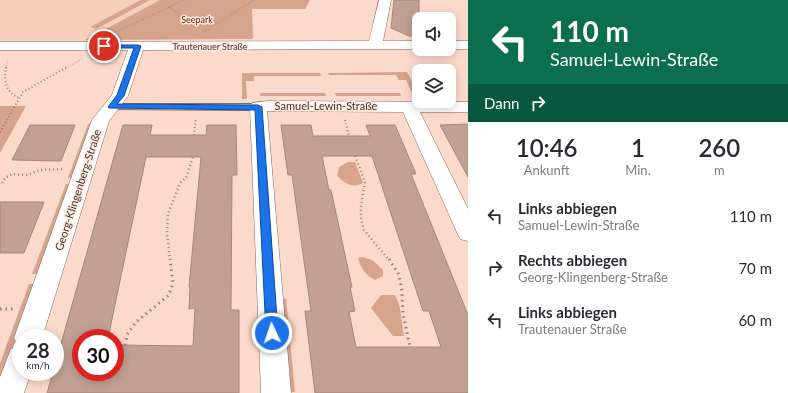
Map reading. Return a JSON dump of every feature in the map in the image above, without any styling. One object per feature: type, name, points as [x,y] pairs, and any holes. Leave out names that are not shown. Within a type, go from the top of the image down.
[{"type":"street","points":[[378,46],[376,42],[385,0]]},
{"type":"street","name":"Trautenauer Straße","points":[[4,51],[138,46],[412,45]]},
{"type":"street","points":[[456,45],[468,45]]},
{"type":"street","name":"Georg-Klingenberg-Straße","points":[[31,329],[101,120],[120,96],[138,46]]},
{"type":"street","points":[[258,107],[276,393]]},
{"type":"street","name":"Samuel-Lewin-Straße","points":[[258,107],[468,107]]},
{"type":"street","points":[[410,108],[468,232]]},
{"type":"street","points":[[9,393],[13,381]]},
{"type":"lane","name":"Samuel-Lewin-Straße","points":[[112,107],[258,107]]},
{"type":"path","points":[[112,34],[184,0]]},
{"type":"path","points":[[200,36],[212,26],[254,0]]},
{"type":"path","points":[[169,7],[183,16],[205,25],[212,26]]},
{"type":"path","points":[[4,51],[4,84],[8,92],[13,97],[20,98]]},
{"type":"path","points":[[0,132],[23,92],[82,59]]},
{"type":"path","points":[[344,117],[349,136]]},
{"type":"path","points":[[194,135],[196,118]]},
{"type":"path","points":[[355,156],[365,182],[361,205],[361,218],[364,230],[372,242],[389,259],[399,275],[402,291],[403,314],[410,347]]},
{"type":"path","points":[[126,345],[128,333],[136,322],[169,295],[173,283],[167,233],[168,214],[180,183],[186,178],[193,157]]},
{"type":"path","points":[[2,183],[5,178],[12,174],[27,175],[40,170],[66,169]]},
{"type":"path","points":[[0,309],[13,309]]},
{"type":"shaded area","points":[[0,0],[160,0],[85,40],[0,40]]},
{"type":"green space","points":[[141,0],[150,0],[96,29],[90,27]]},
{"type":"green space","name":"Seepark","points":[[160,0],[310,0],[305,9],[252,9],[253,39],[85,40]]},
{"type":"green space","points":[[407,72],[412,82],[412,93],[406,80],[399,80],[396,75],[329,75],[328,73]]},
{"type":"green space","points":[[242,73],[320,73],[321,76],[254,76],[254,81],[246,81],[247,99],[242,99]]},
{"type":"green space","points":[[260,93],[325,93],[326,96],[260,96]]},
{"type":"green space","points":[[335,93],[400,93],[401,96],[336,96]]},
{"type":"green space","points":[[0,106],[26,106],[0,153]]},
{"type":"green space","points":[[88,124],[94,124],[74,178],[68,178]]},
{"type":"green space","points":[[348,162],[355,162],[363,183],[359,185],[352,185],[346,183],[337,176],[339,167]]},
{"type":"green space","points":[[66,184],[72,184],[40,274],[32,274]]},
{"type":"green space","points":[[362,257],[372,260],[383,270],[383,276],[375,280],[369,276],[359,262],[358,258]]},
{"type":"green space","points":[[29,284],[36,284],[20,329],[12,329]]},
{"type":"green space","points":[[381,295],[395,295],[400,310],[404,336],[393,336],[371,308]]},
{"type":"green space","points":[[286,298],[295,392],[288,392],[280,302]]},
{"type":"green space","points":[[12,330],[12,352],[0,386],[0,363]]},
{"type":"building","points":[[394,0],[419,0],[419,12],[412,12],[412,36],[391,28]]},
{"type":"building","points":[[468,124],[468,177],[440,125]]},
{"type":"building","points":[[30,125],[75,125],[61,161],[12,160]]},
{"type":"building","points":[[123,125],[152,125],[150,135],[206,135],[207,125],[236,125],[237,175],[232,175],[231,310],[239,310],[239,393],[47,393],[50,381],[64,381],[64,333]],"holes":[[[146,157],[201,157],[189,287],[189,309],[195,308],[193,346],[124,345],[124,381],[72,381],[72,329],[110,329]]]},
{"type":"building","points":[[281,125],[311,125],[313,136],[370,136],[366,125],[395,125],[416,174],[411,174],[468,315],[468,393],[315,393],[305,311],[311,311],[292,175],[288,175]],"holes":[[[322,156],[372,156],[423,311],[429,311],[441,347],[356,347],[349,312],[355,311],[350,287],[352,287]]]},
{"type":"building","points":[[0,202],[44,202],[24,253],[0,253]]},
{"type":"route","points":[[104,46],[138,46],[120,96],[112,107],[258,107],[272,333]]}]
